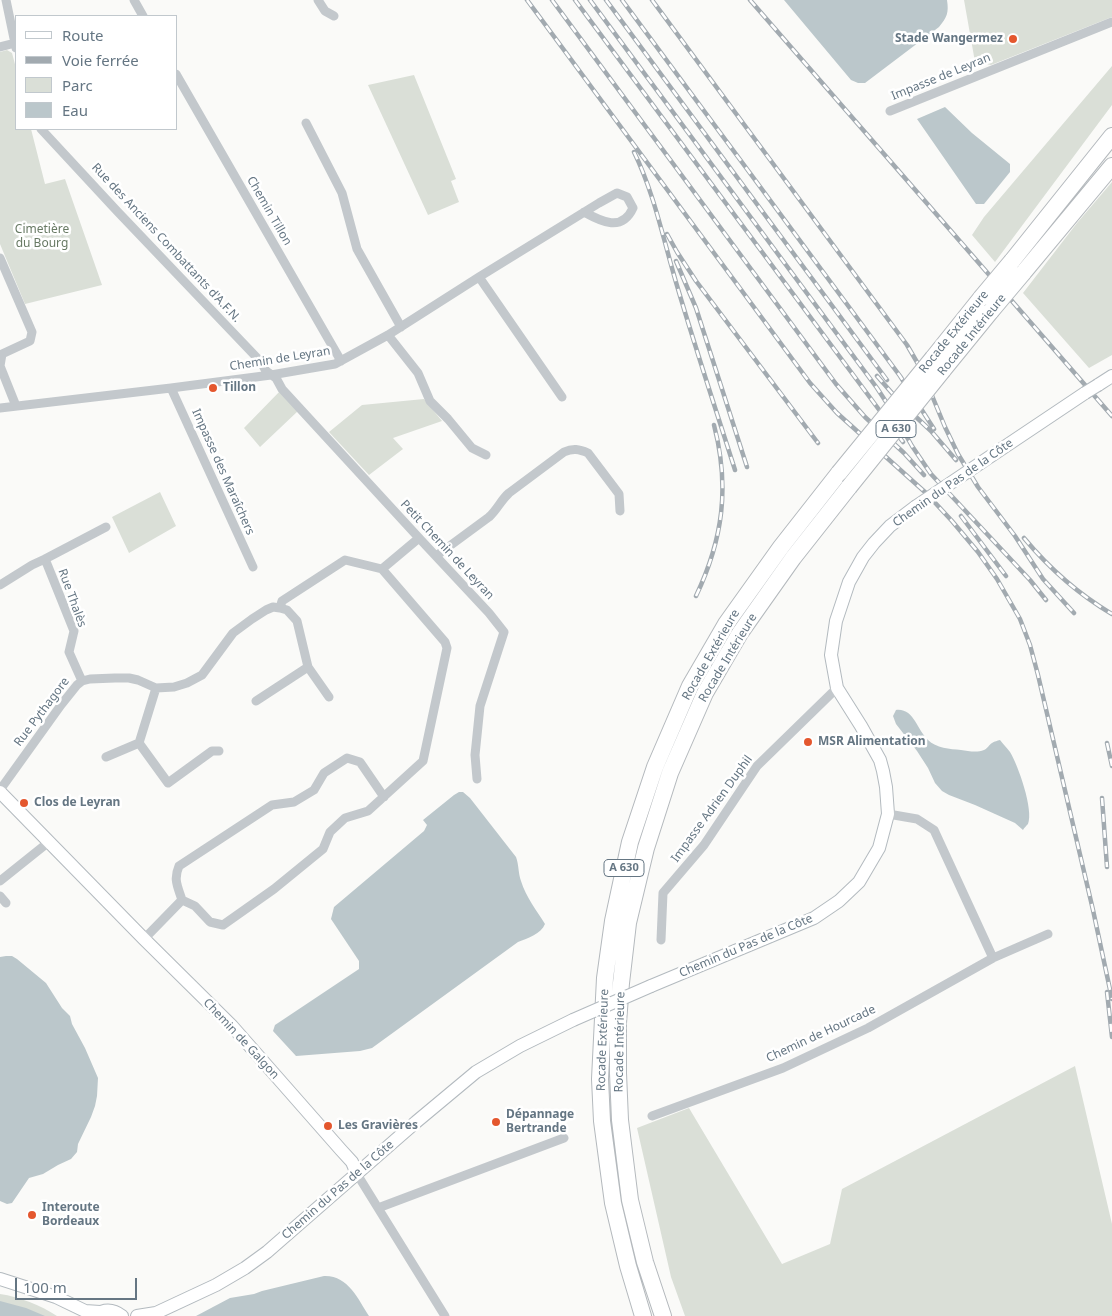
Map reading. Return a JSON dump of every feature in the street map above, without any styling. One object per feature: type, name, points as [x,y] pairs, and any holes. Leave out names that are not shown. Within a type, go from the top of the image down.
[{"type":"highway","name":"Rocade Extérieure","points":[[643,1316],[628,1266],[613,1203],[602,1121],[600,1079],[604,978],[613,921],[630,842],[655,767],[690,686],[726,624],[781,546],[839,473],[938,364],[981,298],[1112,136]]},
{"type":"highway","name":"Rocade Intérieure","points":[[662,1316],[645,1262],[630,1200],[620,1120],[618,1023],[628,923],[646,848],[670,773],[705,693],[740,633],[794,558],[849,487],[938,364],[991,312],[1112,166]]},
{"type":"street","points":[[6,0],[15,41]]},
{"type":"street","points":[[134,0],[142,15]]},
{"type":"street","points":[[318,0],[325,11],[334,16]]},
{"type":"street","name":"Impasse de Leyran","points":[[890,111],[1112,22]]},
{"type":"street","points":[[0,47],[15,46]]},
{"type":"street","name":"Chemin Tillon","points":[[178,77],[341,361]]},
{"type":"street","points":[[306,123],[342,193],[357,249],[401,327]]},
{"type":"street","name":"Rue des Anciens Combattants d'A.F.N.","points":[[42,130],[261,362],[266,371],[271,375]]},
{"type":"street","name":"Chemin de Leyran","points":[[0,408],[171,388],[331,365],[388,335],[479,277],[584,212],[617,193],[626,197],[633,208],[630,216],[618,223],[608,223],[584,212]]},
{"type":"street","points":[[0,258],[32,332],[30,341],[2,354],[0,366],[16,406]]},
{"type":"street","points":[[479,277],[562,397]]},
{"type":"street","points":[[388,335],[418,373],[430,401],[472,448],[486,455]]},
{"type":"street","name":"Petit Chemin de Leyran","points":[[271,375],[276,378],[282,389],[489,613],[504,632],[480,706],[475,755],[477,778]]},
{"type":"street","name":"Chemin du Pas de la Côte","points":[[137,1316],[153,1314],[202,1292],[245,1268],[476,1072],[520,1046],[573,1020],[814,918],[839,901],[859,882],[878,848],[888,814],[886,787],[880,760],[837,688],[831,655],[836,621],[849,582],[863,557],[890,526],[915,507],[1112,376]]},
{"type":"street","name":"Impasse des Maraîchers","points":[[171,388],[253,567]]},
{"type":"street","points":[[436,556],[489,518],[509,493],[564,452],[570,450],[581,450],[588,454],[618,494],[620,511]]},
{"type":"street","name":"Rue Thalès","points":[[82,681],[69,652],[74,631],[45,559],[106,527]]},
{"type":"street","points":[[382,569],[419,538]]},
{"type":"street","points":[[0,585],[45,559]]},
{"type":"street","points":[[329,697],[308,667],[297,621],[287,610],[280,608],[282,601],[345,560],[382,569],[445,642],[447,648],[424,761],[384,797],[368,811],[345,818],[330,832],[323,849],[274,889],[223,925],[210,922],[195,906],[182,900],[175,879],[179,866],[272,805],[294,802],[314,790],[324,773],[347,758],[360,762],[384,797]]},
{"type":"street","name":"Rue Pythagore","points":[[0,791],[61,705],[76,685],[82,681],[129,678],[156,688],[174,688],[202,675],[233,633],[247,622],[273,607],[280,608]]},
{"type":"street","points":[[256,701],[308,667]]},
{"type":"street","points":[[106,757],[139,743],[156,688]]},
{"type":"street","name":"Impasse Adrien Duphil","points":[[661,940],[663,894],[704,845],[757,766],[837,688]]},
{"type":"street","points":[[139,743],[168,783],[212,751],[220,751]]},
{"type":"street","name":"Chemin de Galgon","points":[[0,791],[144,939],[232,1026],[352,1162],[357,1174],[445,1316]]},
{"type":"street","points":[[888,814],[918,819],[934,830],[993,958]]},
{"type":"street","points":[[0,881],[50,841]]},
{"type":"street","points":[[0,896],[6,903]]},
{"type":"street","points":[[144,939],[182,900]]},
{"type":"street","name":"Chemin de Hourcade","points":[[652,1116],[782,1068],[868,1028],[993,958],[1048,934]]},
{"type":"street","points":[[378,1208],[564,1138]]},
{"type":"street","points":[[0,1279],[43,1292],[97,1314],[110,1310],[123,1316]]},
{"type":"street","points":[[43,1292],[76,1316]]},
{"type":"green space","name":"Stade Wangermez","points":[[964,0],[1112,0],[1112,17],[991,65],[975,62]]},
{"type":"green space","name":"Cimetière du Bourg","points":[[7,50],[12,53],[15,64],[15,130],[31,130],[45,184],[65,179],[102,285],[25,304],[0,244],[0,52]]},
{"type":"green space","points":[[1112,66],[1112,105],[995,262],[972,235],[984,217]]},
{"type":"green space","points":[[414,75],[456,179],[451,181],[459,202],[428,215],[368,85]]},
{"type":"green space","points":[[1112,182],[1112,355],[1089,368],[1023,293],[1077,223]]},
{"type":"green space","points":[[280,391],[298,411],[260,447],[244,428]]},
{"type":"green space","points":[[424,399],[442,421],[393,438],[403,449],[369,475],[329,432],[362,405]]},
{"type":"green space","points":[[160,492],[176,526],[129,553],[112,517]]},
{"type":"green space","points":[[1075,1066],[1112,1224],[1112,1316],[685,1316],[671,1277],[637,1128],[689,1108],[782,1264],[830,1244],[842,1189]]},
{"type":"green space","points":[[0,1294],[30,1302],[57,1316],[0,1316]]},
{"type":"water","points":[[784,0],[947,0],[948,8],[946,17],[939,27],[865,83],[858,83],[851,80]]},
{"type":"water","points":[[945,107],[972,133],[1010,164],[1010,172],[984,204],[976,204],[917,119]]},
{"type":"water","points":[[896,710],[907,712],[915,720],[924,736],[931,743],[939,746],[978,751],[1000,740],[1013,758],[1027,798],[1029,817],[1028,824],[1023,830],[1015,823],[942,791],[935,783],[917,751],[896,724],[893,716]]},
{"type":"water","points":[[459,792],[463,792],[470,798],[516,857],[523,887],[545,924],[534,935],[518,942],[372,1048],[360,1051],[296,1056],[273,1031],[275,1025],[359,969],[359,961],[331,919],[334,907],[424,831],[427,825],[423,820]]},
{"type":"water","points":[[12,956],[17,959],[46,983],[62,1008],[70,1016],[98,1078],[95,1106],[78,1144],[77,1152],[71,1159],[43,1174],[29,1178],[12,1203],[7,1204],[0,1201],[0,957]]},
{"type":"water","points":[[324,1276],[340,1279],[346,1284],[369,1316],[196,1316],[230,1298],[254,1294]]},
{"type":"water","points":[[0,1301],[26,1308],[45,1316],[0,1316]]},
{"type":"railway","points":[[527,0],[810,383],[837,413],[926,493],[978,552],[997,579],[1020,619],[1030,645],[1093,910],[1112,999]]},
{"type":"railway","points":[[552,0],[836,384],[865,417],[904,453],[924,475]]},
{"type":"railway","points":[[575,0],[903,442]]},
{"type":"railway","points":[[590,0],[877,388],[931,474],[1030,580],[1046,600]]},
{"type":"railway","points":[[606,0],[887,380]]},
{"type":"railway","points":[[622,0],[900,376],[934,429]]},
{"type":"railway","points":[[652,0],[907,345],[921,369],[958,454],[978,487],[1015,536],[1043,579],[1074,613]]},
{"type":"railway","points":[[750,0],[1112,416]]},
{"type":"railway","points":[[634,152],[648,185],[685,312],[735,470]]},
{"type":"railway","points":[[667,234],[696,281],[818,443]]},
{"type":"railway","points":[[676,261],[696,308],[747,467]]},
{"type":"railway","points":[[877,376],[899,401],[931,431],[956,460]]},
{"type":"railway","points":[[696,596],[712,554],[721,512],[722,470],[714,425]]},
{"type":"railway","points":[[961,516],[1006,576]]},
{"type":"railway","points":[[1024,538],[1065,580],[1087,598],[1112,614]]},
{"type":"railway","points":[[1107,743],[1112,766]]},
{"type":"railway","points":[[1102,798],[1107,867]]},
{"type":"railway","points":[[1107,992],[1112,1037]]},
{"type":"place","name":"Stade Wangermez","points":[[1013,39]]},
{"type":"place","name":"Tillon","points":[[213,388]]},
{"type":"place","name":"MSR Alimentation","points":[[808,742]]},
{"type":"place","name":"Clos de Leyran","points":[[24,803]]},
{"type":"place","name":"Dépannage Bertrande","points":[[496,1122]]},
{"type":"place","name":"Les Gravières","points":[[328,1126]]},
{"type":"place","name":"Interoute Bordeaux","points":[[32,1215]]}]
